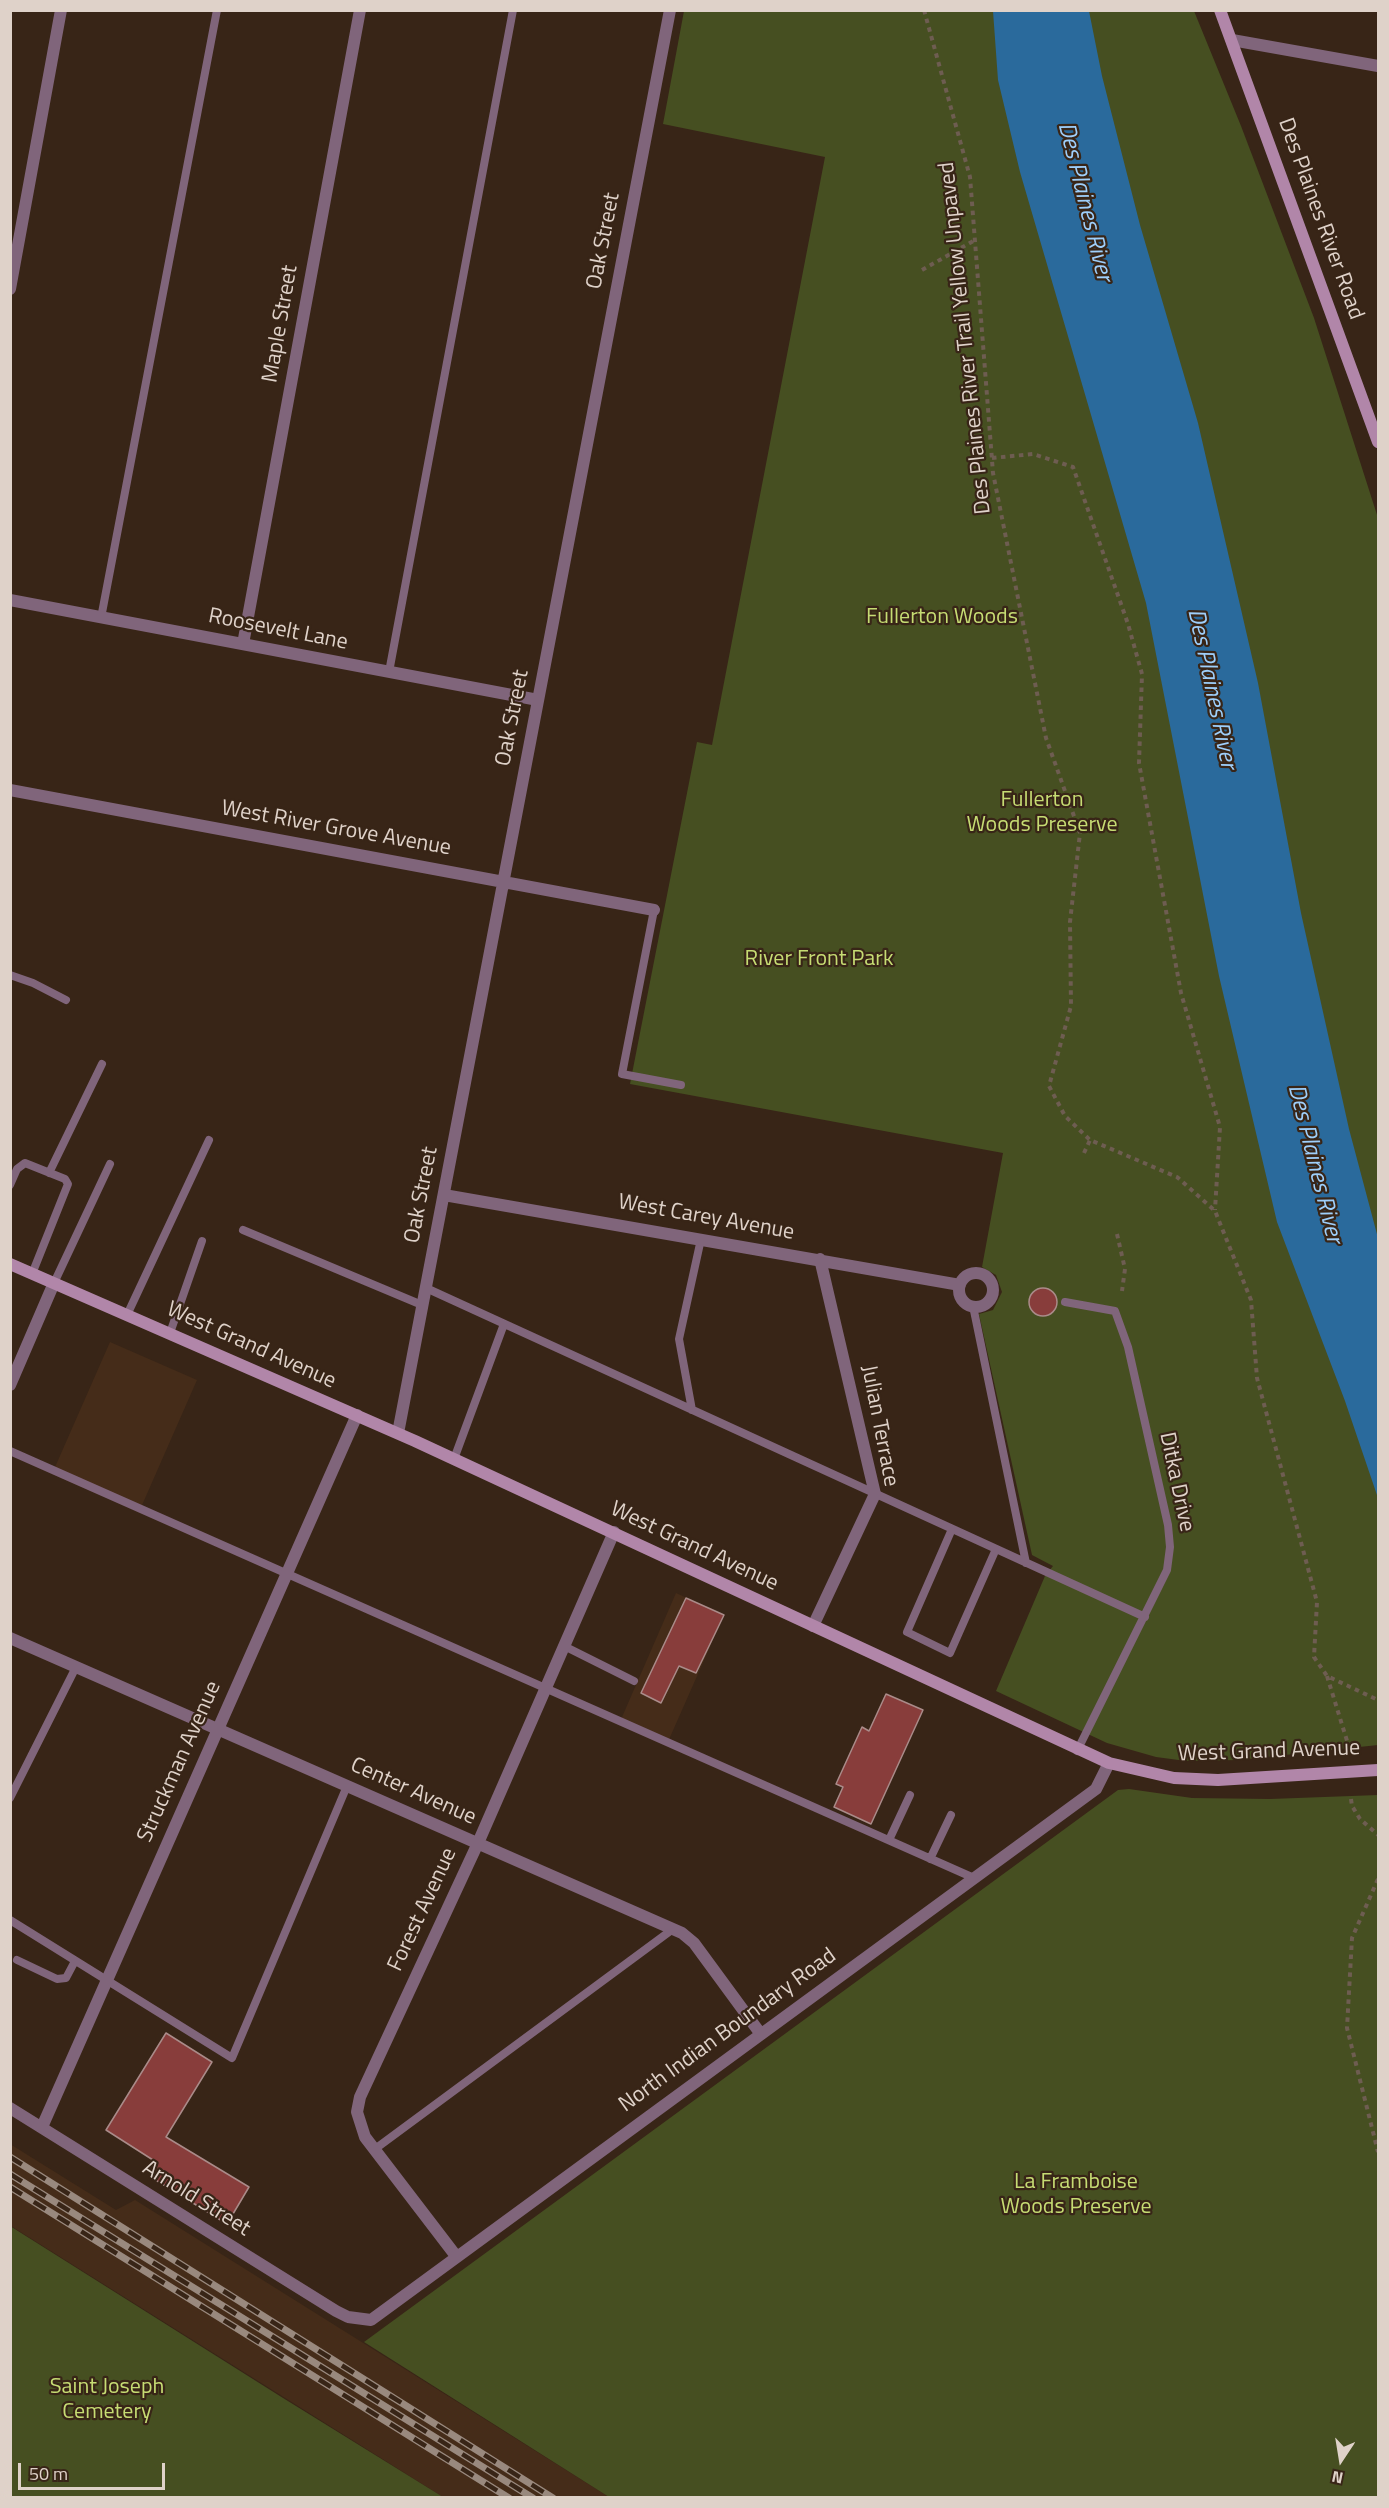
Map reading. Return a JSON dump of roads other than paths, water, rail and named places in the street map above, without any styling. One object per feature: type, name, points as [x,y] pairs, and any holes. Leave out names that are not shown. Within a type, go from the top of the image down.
[{"type":"main road","name":"Des Plaines River Road","points":[[1220,10],[1378,442]]},
{"type":"main road","name":"West Grand Avenue","points":[[10,1264],[398,1433],[614,1532],[1077,1751],[1109,1763],[1174,1778],[1218,1780],[1378,1770]]},
{"type":"street","points":[[10,289],[61,10]]},
{"type":"street","name":"Maple Street","points":[[243,645],[360,10]]},
{"type":"street","name":"Oak Street","points":[[398,1433],[670,10]]},
{"type":"street","points":[[1232,40],[1378,66]]},
{"type":"street","name":"Roosevelt Lane","points":[[10,600],[538,700]]},
{"type":"street","name":"West River Grove Avenue","points":[[10,790],[503,880],[654,910]]},
{"type":"street","name":"West Carey Avenue","points":[[444,1195],[960,1285],[967,1276],[977,1273],[991,1281],[992,1298],[984,1305],[973,1306]]},
{"type":"street","name":"Julian Terrace","points":[[813,1626],[875,1494],[820,1259]]},
{"type":"street","points":[[10,1386],[54,1283]]},
{"type":"street","points":[[960,1285],[961,1296],[973,1306]]},
{"type":"street","name":"Struckman Avenue","points":[[42,2127],[357,1415]]},
{"type":"street","name":"Forest Avenue","points":[[456,2256],[375,2149],[360,2124],[357,2112],[360,2097],[478,1843],[614,1532]]},
{"type":"street","name":"Center Avenue","points":[[10,1638],[673,1929],[694,1942],[760,2033]]},
{"type":"street","name":"North Indian Boundary Road","points":[[362,2321],[381,2315],[456,2256],[1096,1789],[1109,1763]]},
{"type":"street","name":"Arnold Street","points":[[10,2108],[336,2311],[362,2321]]},
{"type":"lane","points":[[101,618],[217,10]]},
{"type":"lane","points":[[389,672],[513,10]]},
{"type":"lane","points":[[654,910],[622,1074],[681,1085]]},
{"type":"lane","points":[[10,975],[33,983],[66,1000]]},
{"type":"lane","points":[[49,1173],[102,1064]]},
{"type":"lane","points":[[127,1315],[209,1140]]},
{"type":"lane","points":[[10,1185],[17,1169],[25,1163],[65,1179],[68,1184],[32,1274]]},
{"type":"lane","points":[[54,1283],[110,1164]]},
{"type":"lane","points":[[243,1230],[422,1305]]},
{"type":"lane","points":[[692,1410],[679,1339],[701,1239]]},
{"type":"lane","points":[[170,1333],[202,1241]]},
{"type":"lane","points":[[426,1288],[1145,1617]]},
{"type":"lane","name":"Ditka Drive","points":[[1065,1302],[1115,1311],[1128,1347],[1168,1525],[1170,1547],[1167,1570],[1077,1751]]},
{"type":"lane","points":[[973,1306],[1026,1563]]},
{"type":"lane","points":[[454,1459],[504,1324]]},
{"type":"lane","points":[[10,1451],[974,1878]]},
{"type":"lane","points":[[952,1529],[907,1632],[950,1653],[996,1549]]},
{"type":"lane","points":[[564,1646],[634,1681]]},
{"type":"lane","points":[[10,1798],[76,1667]]},
{"type":"lane","points":[[10,1920],[232,2058],[347,1786]]},
{"type":"lane","points":[[889,1840],[910,1795]]},
{"type":"lane","points":[[930,1859],[951,1815]]},
{"type":"lane","points":[[375,2149],[673,1929]]},
{"type":"lane","points":[[17,1960],[57,1979],[66,1978],[75,1961]]},
{"type":"water","name":"Des Plaines River","points":[[993,11],[1089,11],[1102,76],[1140,225],[1198,423],[1258,683],[1301,913],[1349,1129],[1378,1238],[1378,1498],[1345,1401],[1277,1222],[1219,976],[1146,603],[1020,172],[998,80]]},
{"type":"railway","points":[[10,2157],[553,2498]]},
{"type":"railway","points":[[10,2174],[533,2498]]},
{"type":"railway","points":[[10,2187],[509,2498]]},
{"type":"park label","name":"Fullerton Woods","points":[[942,618]]},
{"type":"park label","name":"Fullerton Woods Preserve","points":[[1042,814]]},
{"type":"park label","name":"River Front Park","points":[[819,960]]},
{"type":"park label","name":"La Framboise Woods Preserve","points":[[1076,2196]]},
{"type":"park label","name":"Saint Joseph Cemetery","points":[[107,2400]]}]
